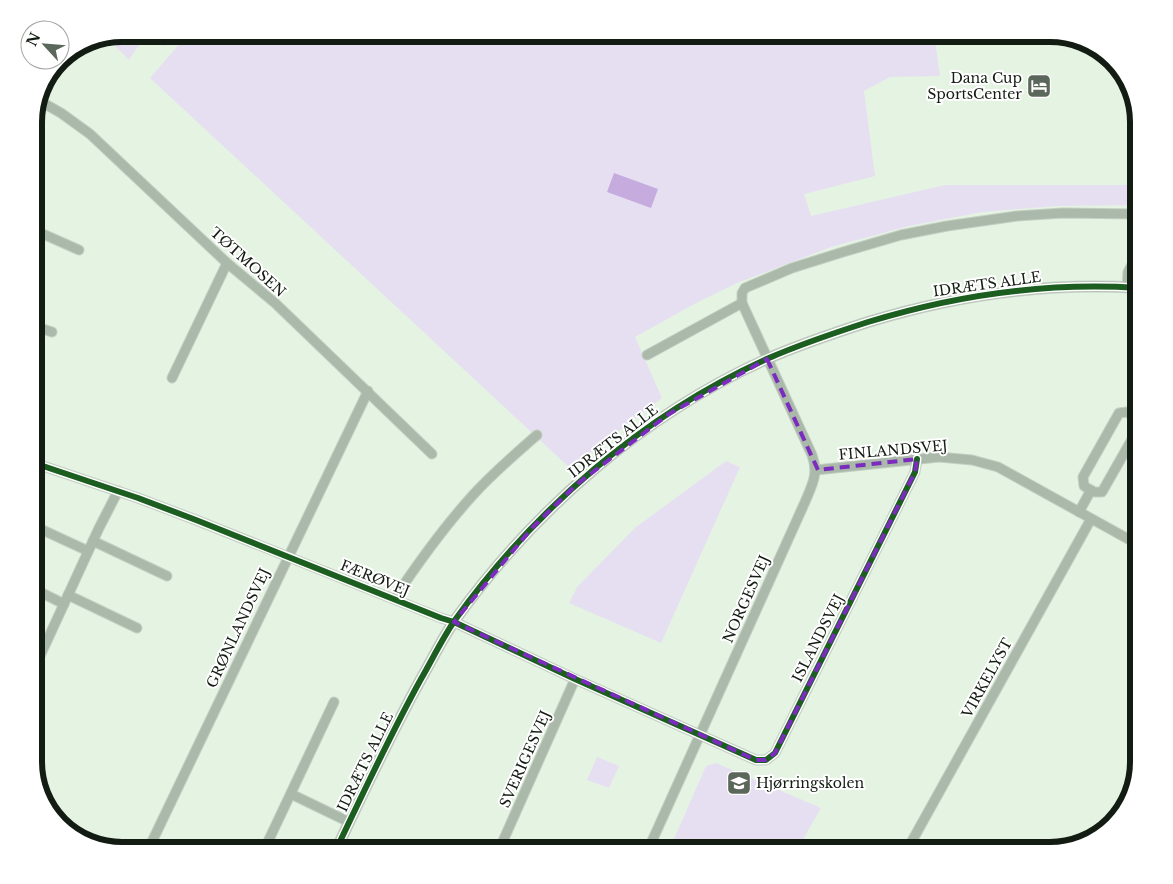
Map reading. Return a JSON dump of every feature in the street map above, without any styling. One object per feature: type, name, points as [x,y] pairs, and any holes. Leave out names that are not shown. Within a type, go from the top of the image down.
[{"type":"street","name":"TØTMOSEN","points":[[45,104],[90,134],[227,263],[275,303],[432,454]]},
{"type":"street","points":[[816,470],[812,455],[742,303],[742,293],[745,288],[792,268],[901,235],[947,226],[1017,216],[1063,213],[1130,214]]},
{"type":"street","points":[[43,234],[79,250]]},
{"type":"street","points":[[172,378],[227,263]]},
{"type":"street","points":[[1128,287],[1128,272],[1130,268]]},
{"type":"street","name":"IDRÆTS ALLE","points":[[340,842],[407,704],[454,622],[491,574],[532,528],[576,485],[623,446],[669,414],[717,385],[768,359],[822,337],[913,308],[975,296],[1061,286],[1128,287]]},
{"type":"street","points":[[647,355],[742,303]]},
{"type":"street","points":[[43,329],[52,332]]},
{"type":"street","name":"GRØNLANDSVEJ","points":[[152,842],[368,391]]},
{"type":"street","points":[[1130,415],[1124,412],[1117,416],[1083,477],[1084,486],[1100,493],[1130,443]]},
{"type":"street","points":[[394,599],[429,549],[467,502],[536,435]]},
{"type":"street","name":"FINLANDSVEJ","points":[[816,470],[939,457],[972,460],[998,467],[1130,540]]},
{"type":"street","name":"ISLANDSVEJ","points":[[700,734],[756,760],[766,760],[775,753],[915,472],[917,459]]},
{"type":"street","name":"FÆRØVEJ","points":[[43,466],[118,491],[454,622],[575,679],[700,734]]},
{"type":"street","name":"NORGESVEJ","points":[[652,842],[805,502],[816,470]]},
{"type":"street","points":[[1079,512],[1090,490]]},
{"type":"street","points":[[43,649],[118,491]]},
{"type":"street","name":"VIRKELYST","points":[[911,842],[1091,519]]},
{"type":"street","points":[[43,530],[88,552]]},
{"type":"street","points":[[93,541],[167,576]]},
{"type":"street","points":[[43,594],[64,604]]},
{"type":"street","points":[[68,595],[138,628]]},
{"type":"street","name":"SVERIGESVEJ","points":[[503,842],[575,679]]},
{"type":"street","points":[[268,842],[334,702]]},
{"type":"street","name":"IDRÆTS ALLE","points":[[290,794],[350,822]]},
{"type":"highlighted area","points":[[767,359],[818,470],[917,459],[915,472],[775,753],[766,760],[756,760],[454,622],[532,528],[576,485],[669,414]]},
{"type":"shaded area","points":[[136,43],[139,45],[129,60],[113,44]]},
{"type":"shaded area","points":[[180,43],[935,43],[940,76],[890,77],[864,91],[875,176],[804,194],[811,216],[945,185],[1130,185],[1130,205],[1057,206],[982,212],[909,226],[831,247],[737,283],[696,303],[635,337],[662,398],[570,468],[150,78]]},
{"type":"shaded area","points":[[614,173],[658,189],[651,208],[607,192]]},
{"type":"shaded area","points":[[726,461],[740,467],[661,643],[569,603],[577,587],[635,528]]},
{"type":"shaded area","points":[[597,757],[619,766],[609,788],[587,780]]},
{"type":"shaded area","name":"Hjørringskolen","points":[[716,763],[821,808],[802,842],[673,842],[706,766]]},
{"type":"cycle path","points":[[340,842],[398,721],[455,620],[486,579],[520,540],[595,468],[636,436],[678,407],[723,381],[769,358],[805,343],[868,322],[935,304],[1002,293],[1071,287],[1130,288]]},
{"type":"cycle path","points":[[43,466],[196,520],[454,622],[575,679],[756,760],[766,760],[775,753],[915,472],[917,459]]},
{"type":"place","name":"Dana Cup SportsCenter","points":[[1039,86]]},
{"type":"place","name":"Hjørringskolen","points":[[739,783]]}]
